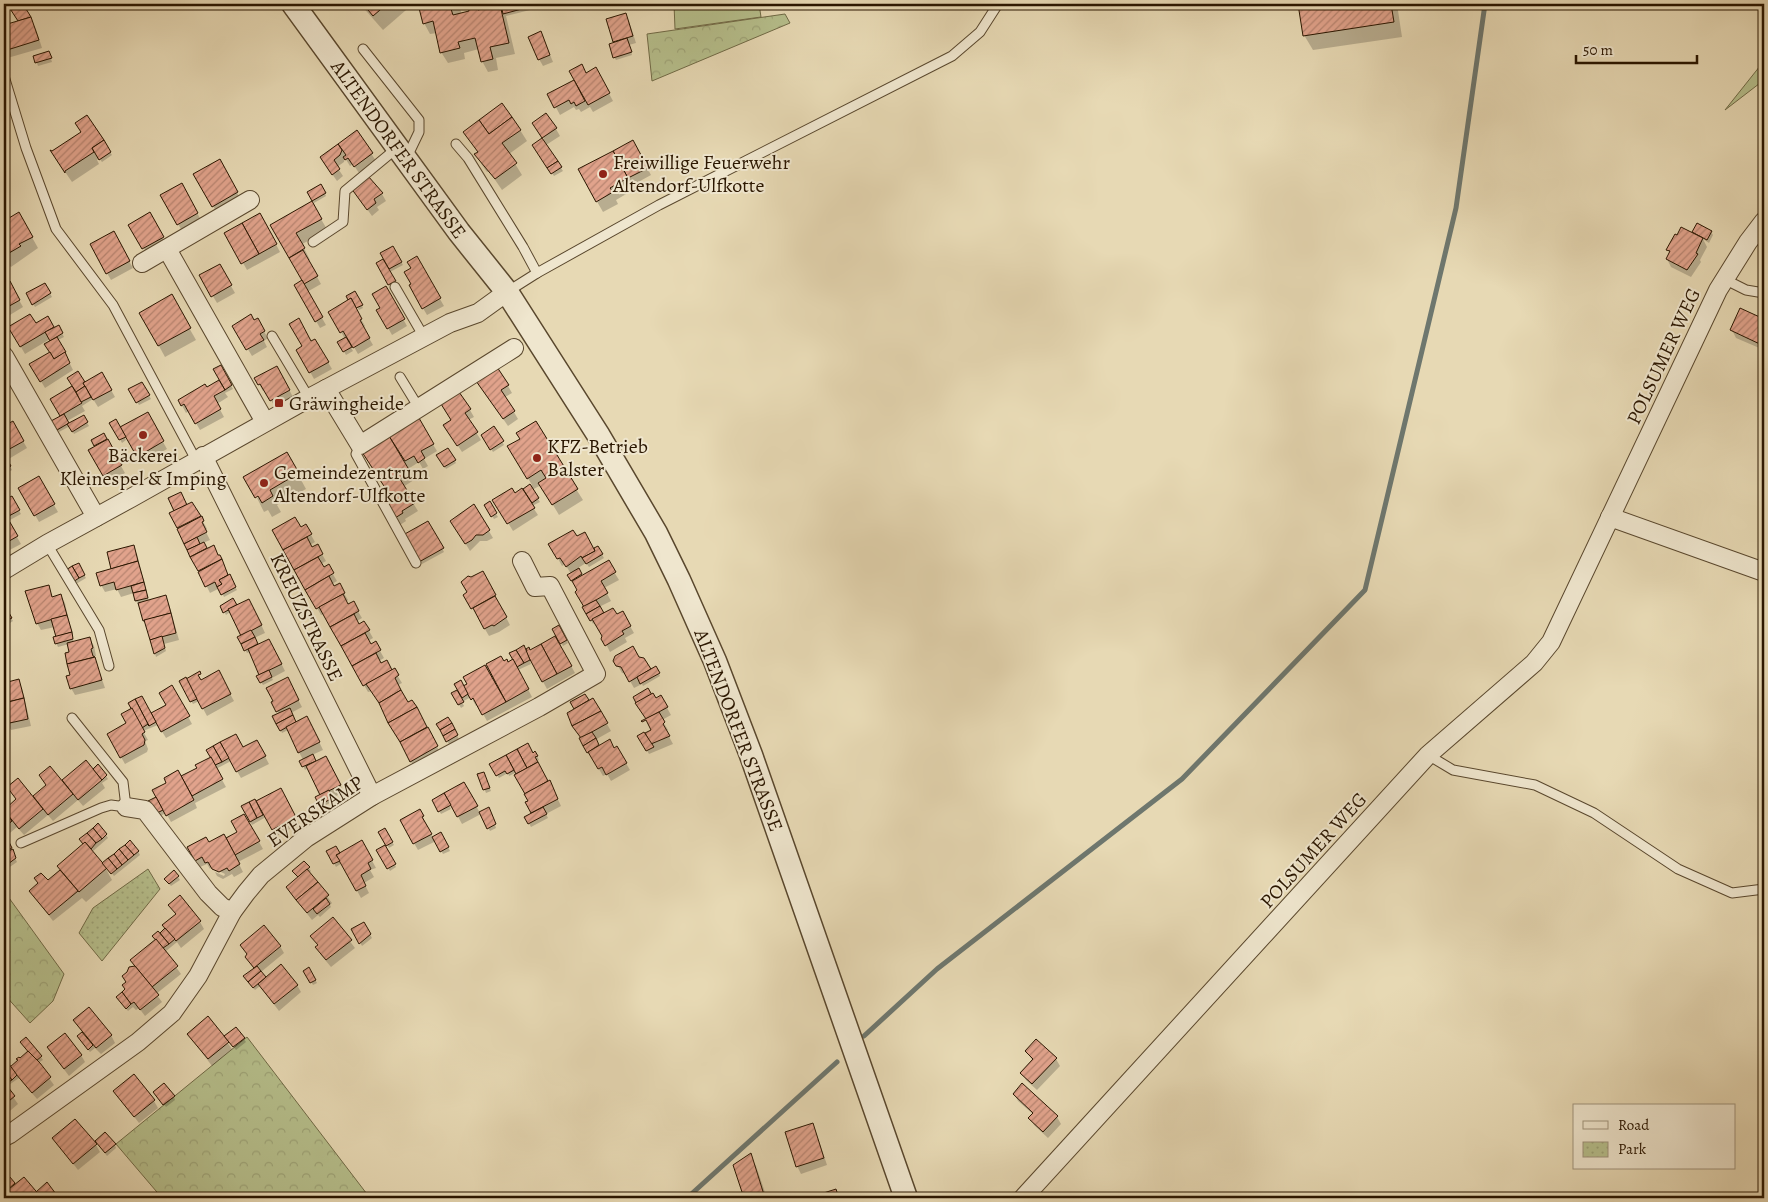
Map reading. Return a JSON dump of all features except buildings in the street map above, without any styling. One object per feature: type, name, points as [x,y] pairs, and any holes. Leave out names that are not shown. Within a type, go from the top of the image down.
[{"type":"street","name":"ALTENDORFER STRASSE","points":[[293,4],[402,154],[507,292],[599,436],[656,533],[715,661],[751,754],[906,1198]]},
{"type":"street","points":[[142,263],[250,200]]},
{"type":"street","name":"POLSUMER WEG","points":[[1023,1198],[1428,755],[1534,664],[1550,642],[1724,279],[1764,220]]},
{"type":"street","points":[[167,249],[265,422]]},
{"type":"street","points":[[4,570],[46,544],[326,388],[450,324],[478,314],[507,292]]},
{"type":"street","points":[[326,388],[360,445],[514,348]]},
{"type":"street","points":[[4,356],[96,517]]},
{"type":"street","name":"KREUZSTRASSE","points":[[200,458],[372,796]]},
{"type":"street","points":[[1610,517],[1764,572]]},
{"type":"street","name":"EVERSKAMP","points":[[4,1137],[138,1042],[172,1013],[198,976],[232,912],[261,875],[306,838],[372,796],[539,707],[596,674],[550,586],[534,587],[522,561]]},
{"type":"street","points":[[126,807],[145,810],[208,893],[222,907],[232,912]]},
{"type":"lane","points":[[507,292],[537,273],[659,205],[952,56],[980,32],[998,4]]},
{"type":"lane","points":[[313,242],[343,222],[345,191],[402,154],[419,132],[419,120],[363,49]]},
{"type":"lane","points":[[4,76],[26,148],[56,229],[113,305],[200,458]]},
{"type":"lane","points":[[456,144],[468,158],[537,273]]},
{"type":"lane","points":[[1724,279],[1746,290],[1764,293]]},
{"type":"lane","points":[[395,287],[424,337]]},
{"type":"lane","points":[[272,336],[309,398]]},
{"type":"lane","points":[[400,377],[419,408]]},
{"type":"lane","points":[[360,445],[356,454],[416,563]]},
{"type":"lane","points":[[46,544],[99,630],[109,666]]},
{"type":"lane","points":[[21,843],[101,808],[111,805],[126,807],[122,782],[72,718]]},
{"type":"lane","points":[[1428,755],[1453,770],[1535,785],[1594,813],[1678,869],[1732,893],[1764,889]]},
{"type":"green space","points":[[674,4],[759,4],[761,17],[675,29]]},
{"type":"green space","points":[[785,14],[790,23],[652,81],[647,34]]},
{"type":"green space","points":[[1764,61],[1764,80],[1725,110]]},
{"type":"green space","points":[[148,869],[160,889],[102,961],[79,933],[93,908]]},
{"type":"green space","points":[[4,891],[64,974],[53,1001],[30,1023],[4,994]]},
{"type":"green space","points":[[247,1037],[370,1198],[162,1198],[116,1144]]},
{"type":"waterway","points":[[864,1036],[937,969],[1182,779],[1365,590],[1456,208],[1485,4]]},
{"type":"waterway","points":[[687,1198],[837,1062]]},
{"type":"place","name":"Freiwillige Feuerwehr Altendorf-Ulfkotte","points":[[603,174]]},
{"type":"place","name":"Gräwingheide","points":[[279,403]]},
{"type":"place","name":"Bäckerei Kleinespel & Imping","points":[[143,435]]},
{"type":"place","name":"KFZ-Betrieb Balster","points":[[537,458]]},
{"type":"place","name":"Gemeindezentrum Altendorf-Ulfkotte","points":[[264,483]]}]
